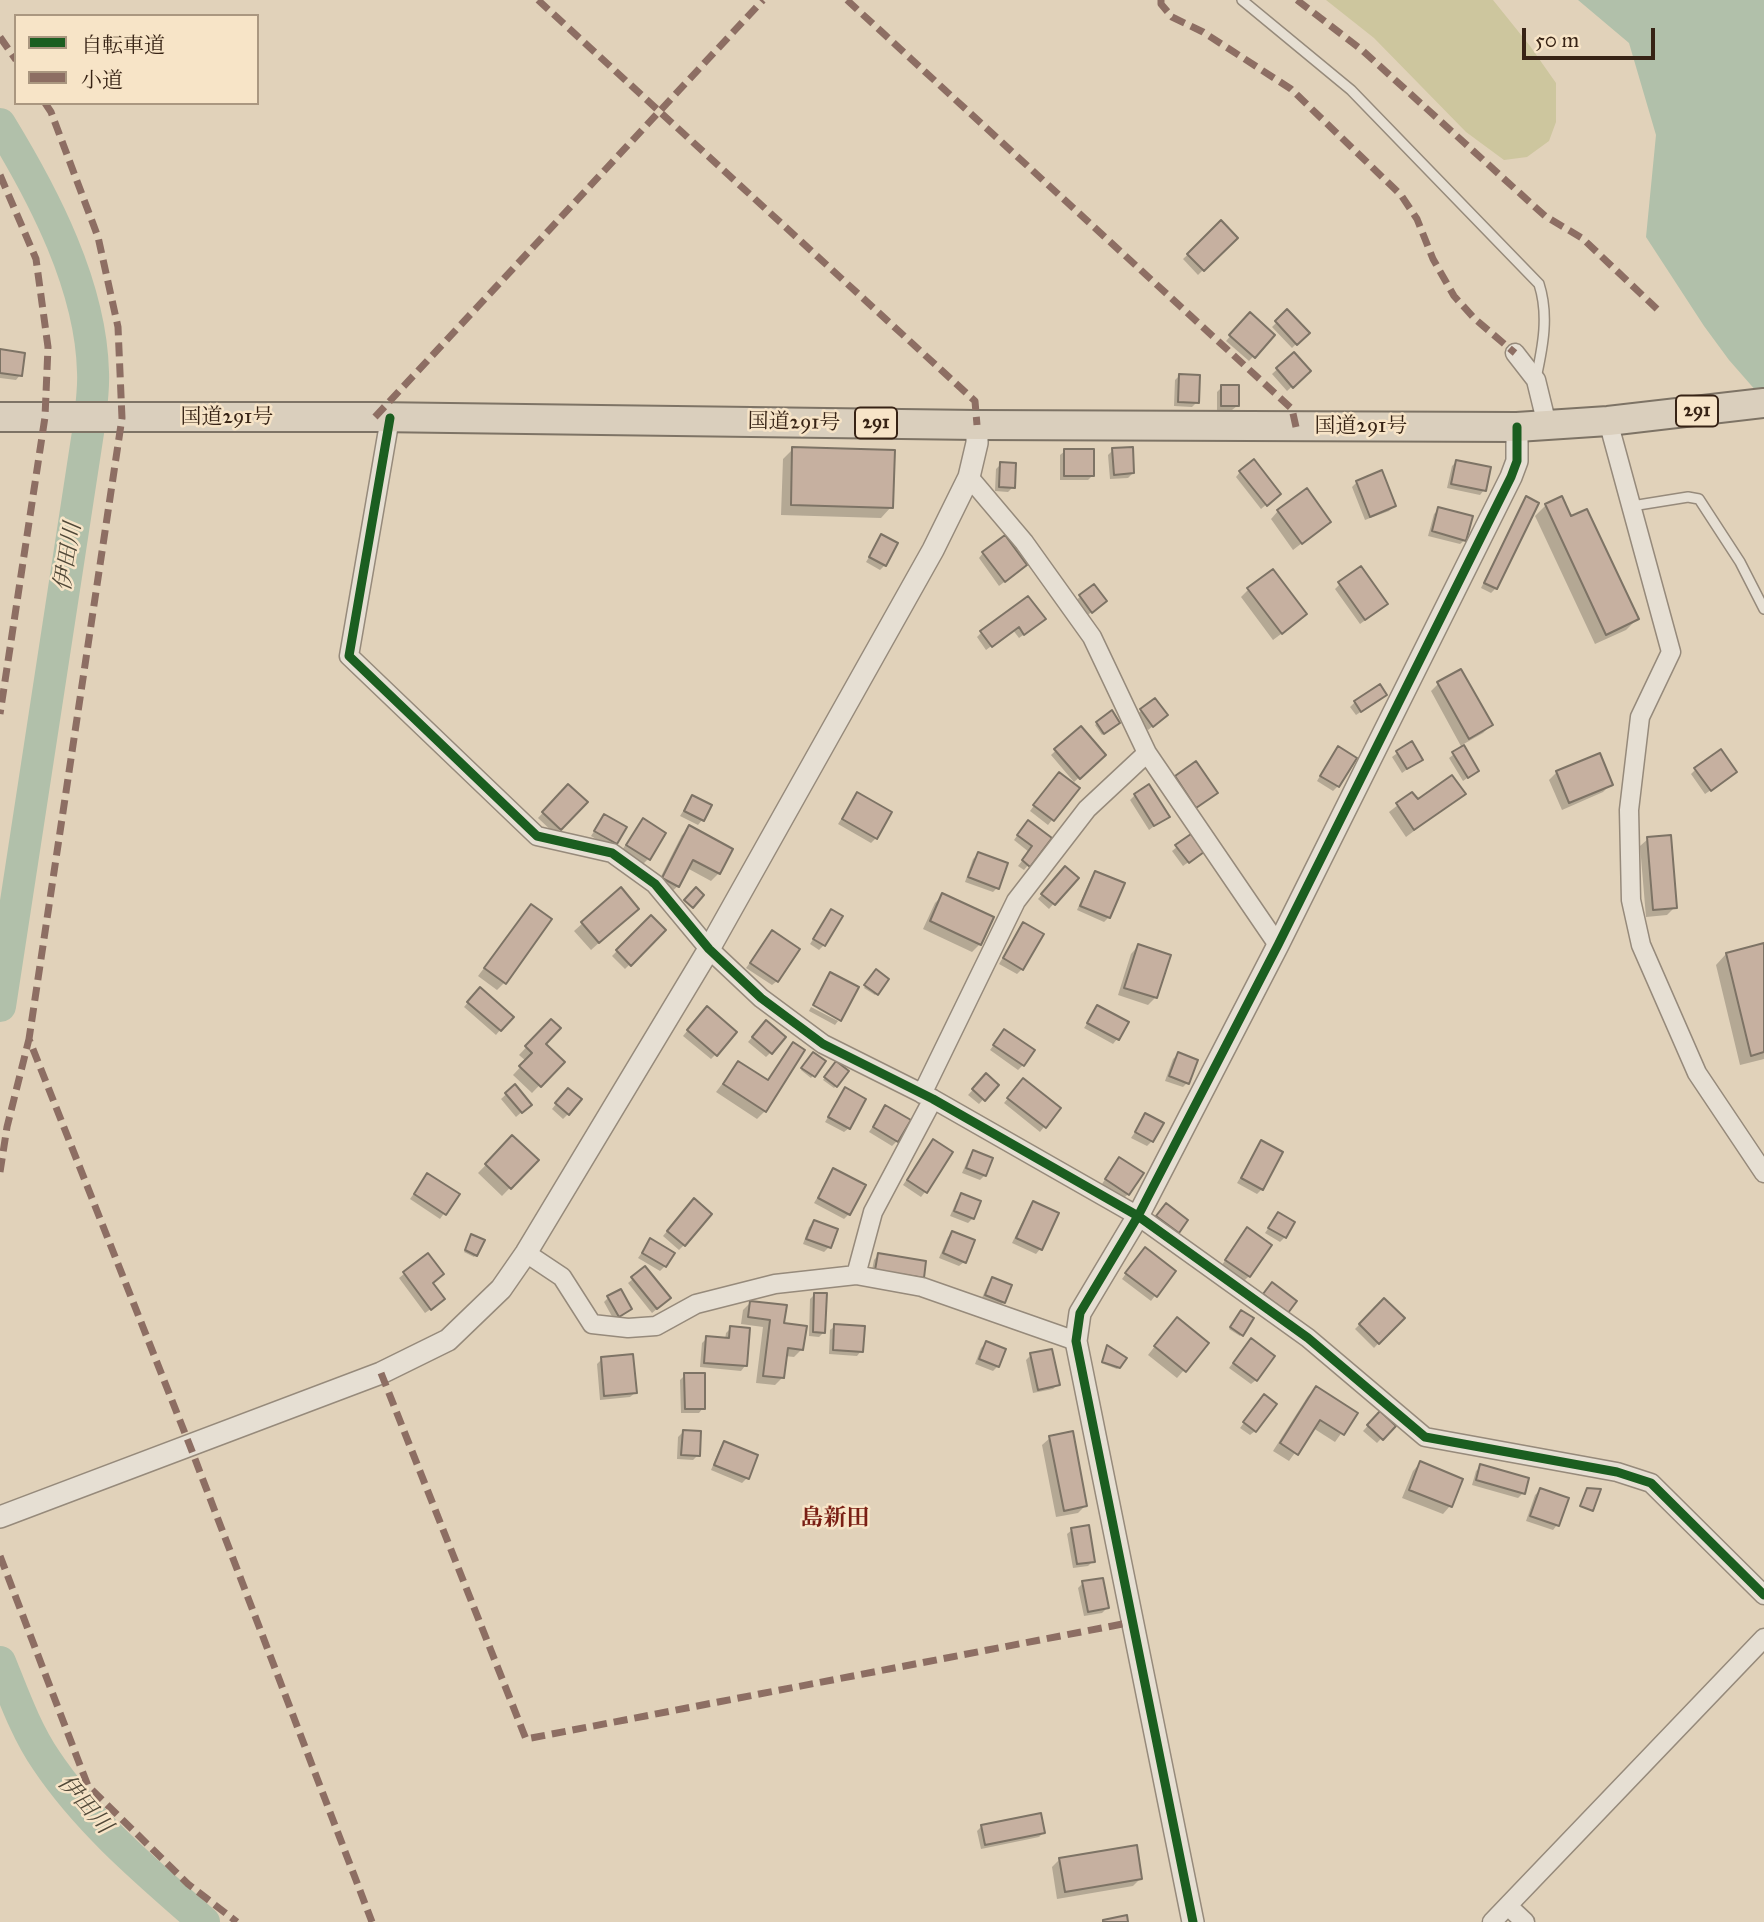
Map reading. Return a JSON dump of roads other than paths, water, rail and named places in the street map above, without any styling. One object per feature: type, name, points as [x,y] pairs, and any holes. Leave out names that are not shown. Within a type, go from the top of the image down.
[{"type":"highway","name":"291","points":[[1619,420],[1764,403]]},
{"type":"highway","name":"国道291号","points":[[0,417],[1517,427],[1619,420]]},
{"type":"street","points":[[1515,353],[1536,380],[1547,425]]},
{"type":"street","points":[[390,418],[349,656],[537,836],[612,853],[655,884],[709,949],[761,998],[823,1044],[928,1096],[1138,1216],[1308,1338],[1425,1437],[1616,1472],[1651,1483],[1764,1595]]},
{"type":"street","points":[[1619,420],[1620,470],[1671,652],[1640,717],[1629,810],[1631,900],[1641,945],[1697,1073],[1764,1173]]},
{"type":"street","points":[[0,1517],[381,1373],[448,1339],[501,1289],[709,949],[933,550],[968,477],[977,443],[977,425]]},
{"type":"street","points":[[1193,1922],[1076,1341],[1080,1313],[1138,1216],[1279,945],[1511,477],[1517,461],[1517,427]]},
{"type":"street","points":[[968,477],[1024,542],[1092,637],[1147,753],[1279,945]]},
{"type":"street","points":[[856,1275],[873,1212],[1016,901],[1087,809],[1147,753]]},
{"type":"street","points":[[526,1252],[562,1278],[592,1324],[628,1328],[656,1326],[696,1304],[775,1283],[856,1275],[922,1287],[1076,1341]]},
{"type":"street","points":[[1492,1922],[1764,1638]]},
{"type":"street","points":[[1508,1906],[1525,1922]]},
{"type":"lane","points":[[1242,0],[1351,90],[1538,284],[1545,317],[1536,380]]},
{"type":"lane","points":[[1632,506],[1688,497],[1699,499],[1741,562],[1764,609]]},
{"type":"waterway","name":"伊田川","points":[[0,124],[48,211],[74,275],[84,307],[93,379],[89,426],[0,1006]]},
{"type":"waterway","name":"伊田川","points":[[0,1662],[32,1737],[63,1783],[120,1846],[204,1922]]},
{"type":"district","name":"島新田","points":[[835,1519]]}]
